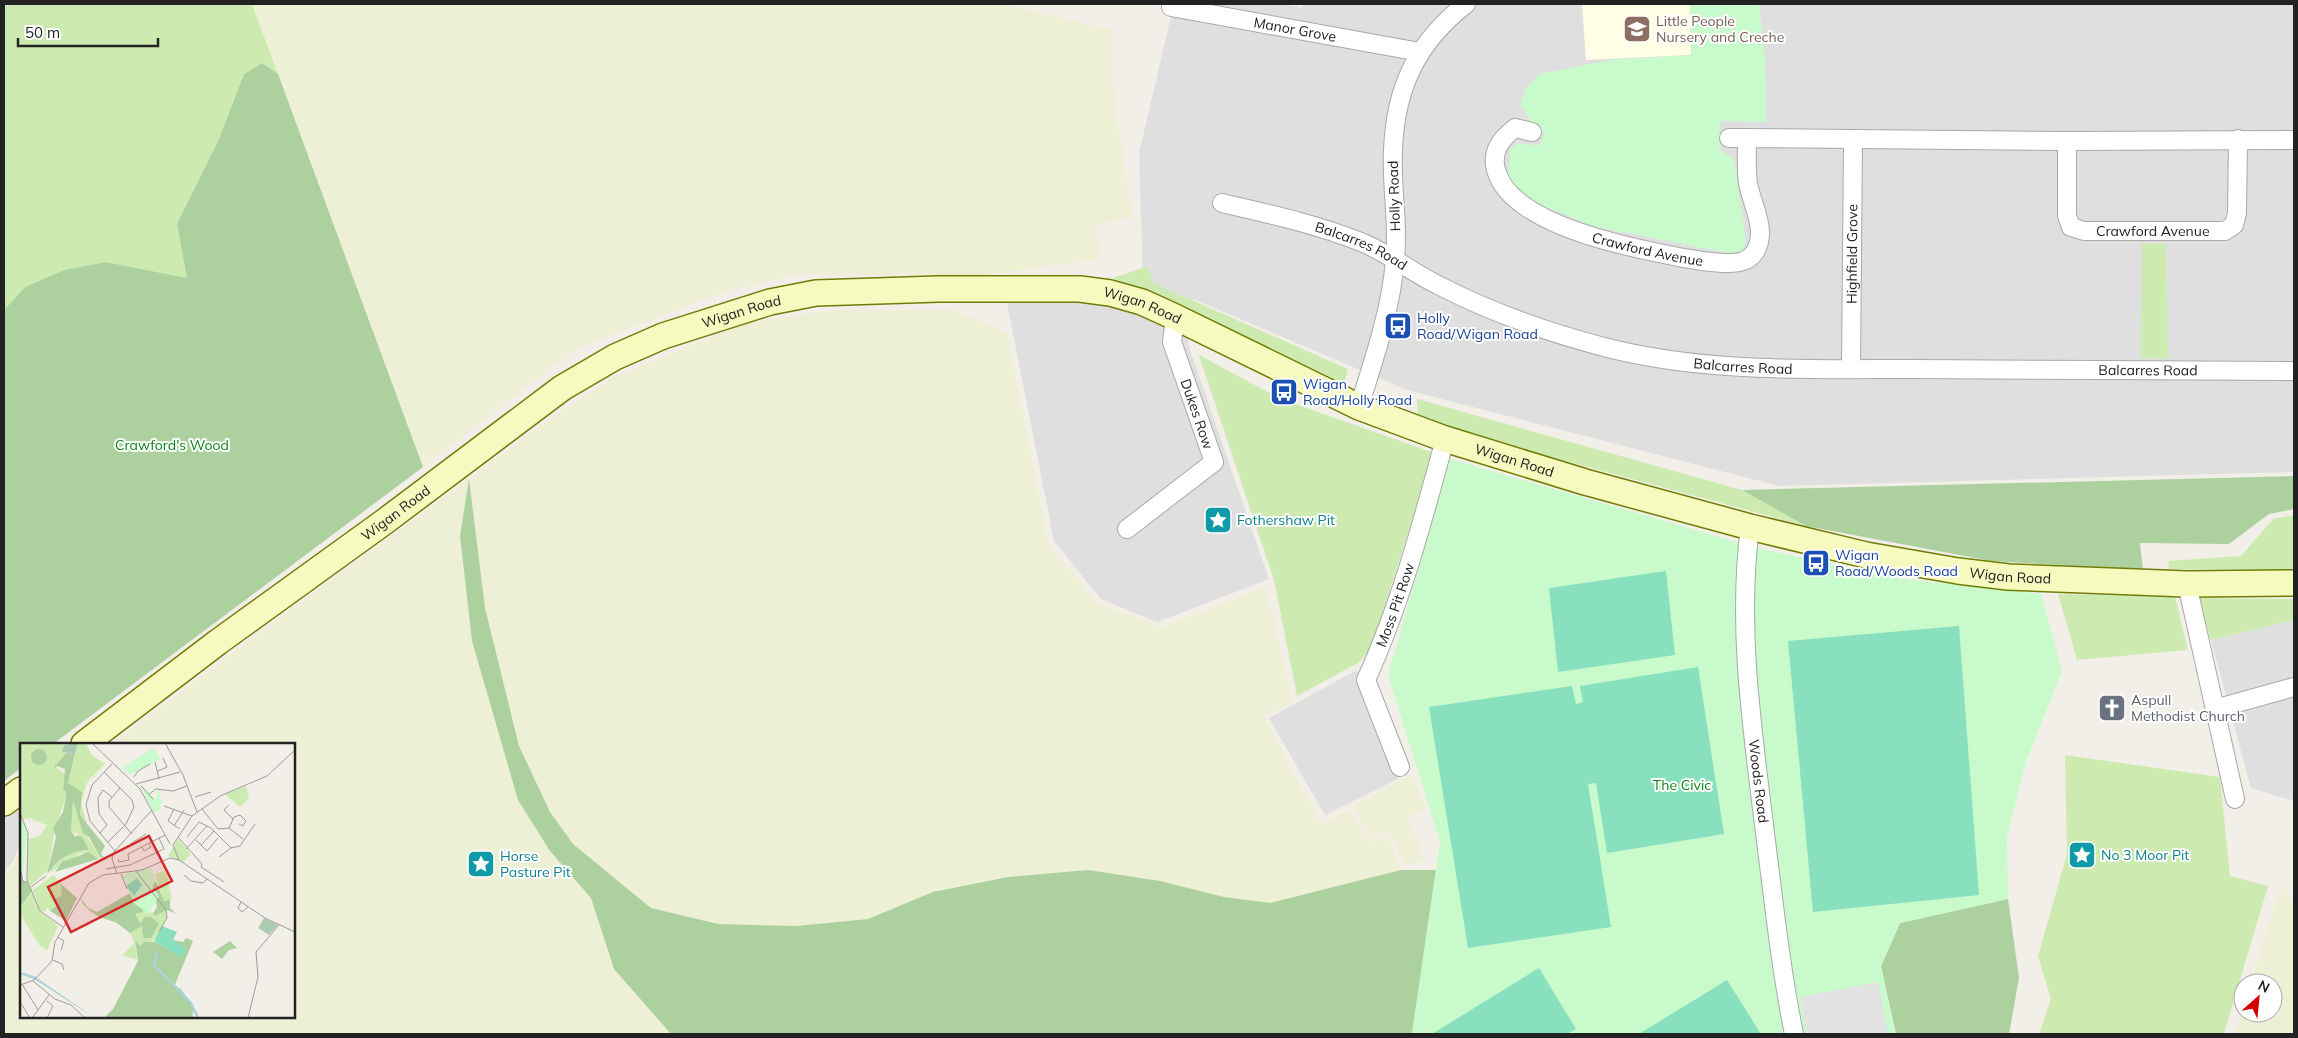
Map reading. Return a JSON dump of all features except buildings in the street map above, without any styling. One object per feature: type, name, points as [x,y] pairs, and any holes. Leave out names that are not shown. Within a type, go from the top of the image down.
[{"type":"main road","name":"Wigan Road","points":[[85,743],[218,642],[384,522],[562,388],[615,357],[663,336],[770,302],[816,293],[892,290],[1080,289],[1110,293],[1126,297],[1175,317],[1359,407],[1445,439],[1585,482],[1750,527],[1866,555],[2008,577],[2187,584],[2294,583]]},
{"type":"main road","points":[[4,803],[20,791]]},
{"type":"street","name":"Holly Road","points":[[1359,407],[1392,293],[1396,258],[1393,151],[1396,112],[1406,81],[1420,52],[1444,21],[1466,4]]},
{"type":"street","name":"Manor Grove","points":[[1171,7],[1420,52]]},
{"type":"street","name":"Crawford Avenue","points":[[1532,132],[1516,121],[1502,138],[1496,150],[1495,165],[1499,182],[1522,206],[1549,220],[1623,246],[1683,258],[1721,262],[1742,262],[1753,255],[1760,243],[1759,224],[1748,184],[1748,138]]},
{"type":"street","points":[[1729,138],[2067,141],[2294,140]]},
{"type":"street","name":"Highfield Grove","points":[[1851,369],[1853,140]]},
{"type":"street","name":"Crawford Avenue","points":[[2067,141],[2067,216],[2071,227],[2084,231],[2225,231],[2234,225],[2237,213],[2238,140]]},
{"type":"street","name":"Balcarres Road","points":[[1222,203],[1303,222],[1363,242],[1396,258],[1437,285],[1492,310],[1547,330],[1606,347],[1682,362],[1724,367],[1851,369],[2294,371]]},
{"type":"street","name":"Dukes Row","points":[[1126,529],[1214,462],[1172,342],[1175,317]]},
{"type":"street","name":"Moss Pit Row","points":[[1400,767],[1366,680],[1385,637],[1423,519],[1445,439]]},
{"type":"street","name":"Woods Road","points":[[1750,527],[1745,563],[1748,699],[1778,935],[1794,1034]]},
{"type":"street","points":[[2187,584],[2235,799]]},
{"type":"street","points":[[2214,709],[2294,688]]},
{"type":"shaded area","points":[[252,4],[1003,4],[1111,30],[1114,100],[1133,218],[1096,224],[1099,259],[978,276],[798,274],[724,292],[576,349],[423,467]]},
{"type":"shaded area","points":[[1174,4],[1283,4],[1303,8],[1302,4],[2294,4],[2294,472],[1779,486],[1407,390],[1193,299],[1188,344],[1269,579],[1157,622],[1101,599],[1054,541],[1006,298],[1093,301],[1144,315],[1139,153]]},
{"type":"shaded area","name":"Little People Nursery and Creche","points":[[1582,4],[1690,4],[1691,55],[1586,60]]},
{"type":"shaded area","points":[[829,310],[954,310],[1007,332],[1049,545],[1099,604],[1162,627],[1266,587],[1293,702],[1264,716],[1321,824],[1349,810],[1371,842],[1388,836],[1401,870],[1270,903],[1224,897],[1159,881],[1088,870],[1008,877],[933,892],[868,919],[796,926],[718,924],[651,908],[573,844],[550,812],[519,746],[485,608],[468,482],[472,640],[550,851],[591,898],[614,969],[671,1034],[4,1034],[4,877],[16,860],[20,850],[20,1018],[295,1018],[295,743],[113,743],[548,420],[613,377],[747,323]]},
{"type":"shaded area","points":[[2294,620],[2294,801],[2251,788],[2211,640]]},
{"type":"shaded area","points":[[1357,670],[1398,779],[1325,815],[1269,718]]},
{"type":"shaded area","points":[[1413,774],[1426,808],[1407,818],[1425,860],[1406,867],[1389,832],[1372,840],[1352,806]]},
{"type":"shaded area","points":[[4,787],[20,797],[20,842],[14,859],[4,873]]},
{"type":"shaded area","points":[[2282,881],[2294,908],[2294,1034],[2235,1034],[2239,1023],[2283,1023],[2283,973],[2254,973]]},
{"type":"shaded area","points":[[1878,982],[1888,1034],[1807,1034],[1800,997]]},
{"type":"green space","points":[[4,4],[252,4],[278,74],[262,63],[244,74],[218,141],[177,224],[187,278],[106,262],[64,270],[25,287],[4,310]]},
{"type":"green space","points":[[1690,4],[1759,4],[1765,61],[1766,122],[1720,121],[1720,150],[1734,159],[1746,242],[1739,255],[1597,227],[1547,208],[1520,194],[1508,174],[1510,150],[1518,143],[1539,146],[1545,134],[1534,126],[1520,104],[1526,88],[1540,74],[1610,60],[1691,55]]},
{"type":"green space","name":"Crawford's Wood","points":[[262,63],[278,74],[423,467],[54,743],[20,743],[20,769],[4,781],[4,310],[25,287],[64,270],[106,262],[187,278],[177,224],[218,141],[244,74]]},
{"type":"green space","points":[[2142,243],[2166,244],[2168,359],[2141,358]]},
{"type":"green space","points":[[1148,266],[1153,283],[1348,369],[1343,388],[1113,278]]},
{"type":"green space","points":[[1199,355],[1281,399],[1434,453],[1371,648],[1358,663],[1297,696],[1274,580]]},
{"type":"green space","points":[[1417,399],[1742,490],[1806,526],[1418,421]]},
{"type":"green space","name":"The Civic","points":[[1450,459],[1761,549],[1902,579],[2041,594],[2062,671],[2026,762],[2007,837],[2008,899],[1900,923],[1881,966],[1895,1034],[1412,1034],[1440,842],[1388,675]]},
{"type":"green space","points":[[2294,476],[2294,509],[2269,514],[2229,544],[2140,543],[2143,570],[1991,561],[1806,526],[1742,490]]},
{"type":"green space","points":[[469,479],[485,608],[519,746],[550,812],[573,844],[651,908],[718,924],[796,926],[868,919],[933,892],[1008,877],[1088,870],[1160,881],[1224,897],[1270,903],[1401,870],[1436,870],[1412,1034],[671,1034],[614,969],[591,898],[550,851],[518,800],[472,641],[460,536]]},
{"type":"green space","points":[[2294,515],[2294,570],[2169,569],[2168,561],[2241,556],[2273,519]]},
{"type":"green space","points":[[1666,571],[1675,655],[1558,672],[1549,588]]},
{"type":"green space","points":[[2058,594],[2175,597],[2188,650],[2077,660]]},
{"type":"green space","points":[[2197,598],[2294,599],[2294,620],[2211,640]]},
{"type":"green space","points":[[1959,626],[1979,895],[1813,912],[1788,641]]},
{"type":"green space","points":[[1698,667],[1724,834],[1607,853],[1596,783],[1588,784],[1611,927],[1468,948],[1429,707],[1572,686],[1576,704],[1583,702],[1580,686]]},
{"type":"green space","points":[[2065,755],[2220,777],[2230,876],[2268,886],[2242,973],[2233,973],[2233,1004],[2224,1034],[2039,1034],[2051,999],[2038,956],[2067,854]]},
{"type":"green space","points":[[2008,899],[2019,978],[2009,1034],[1896,1034],[1881,966],[1900,923]]},
{"type":"green space","points":[[1539,968],[1576,1029],[1567,1034],[1432,1034]]},
{"type":"green space","points":[[1727,980],[1761,1034],[1639,1034]]},
{"type":"place","name":"Little People Nursery and Creche","points":[[1637,29]]},
{"type":"place","name":"Holly Road/Wigan Road","points":[[1398,326]]},
{"type":"place","name":"Wigan Road/Holly Road","points":[[1284,392]]},
{"type":"place","name":"Fothershaw Pit","points":[[1218,520]]},
{"type":"place","name":"Wigan Road/Woods Road","points":[[1816,563]]},
{"type":"place","name":"Aspull Methodist Church","points":[[2112,708]]},
{"type":"place","name":"No 3 Moor Pit","points":[[2082,855]]},
{"type":"place","name":"Horse Pasture Pit","points":[[481,864]]}]
